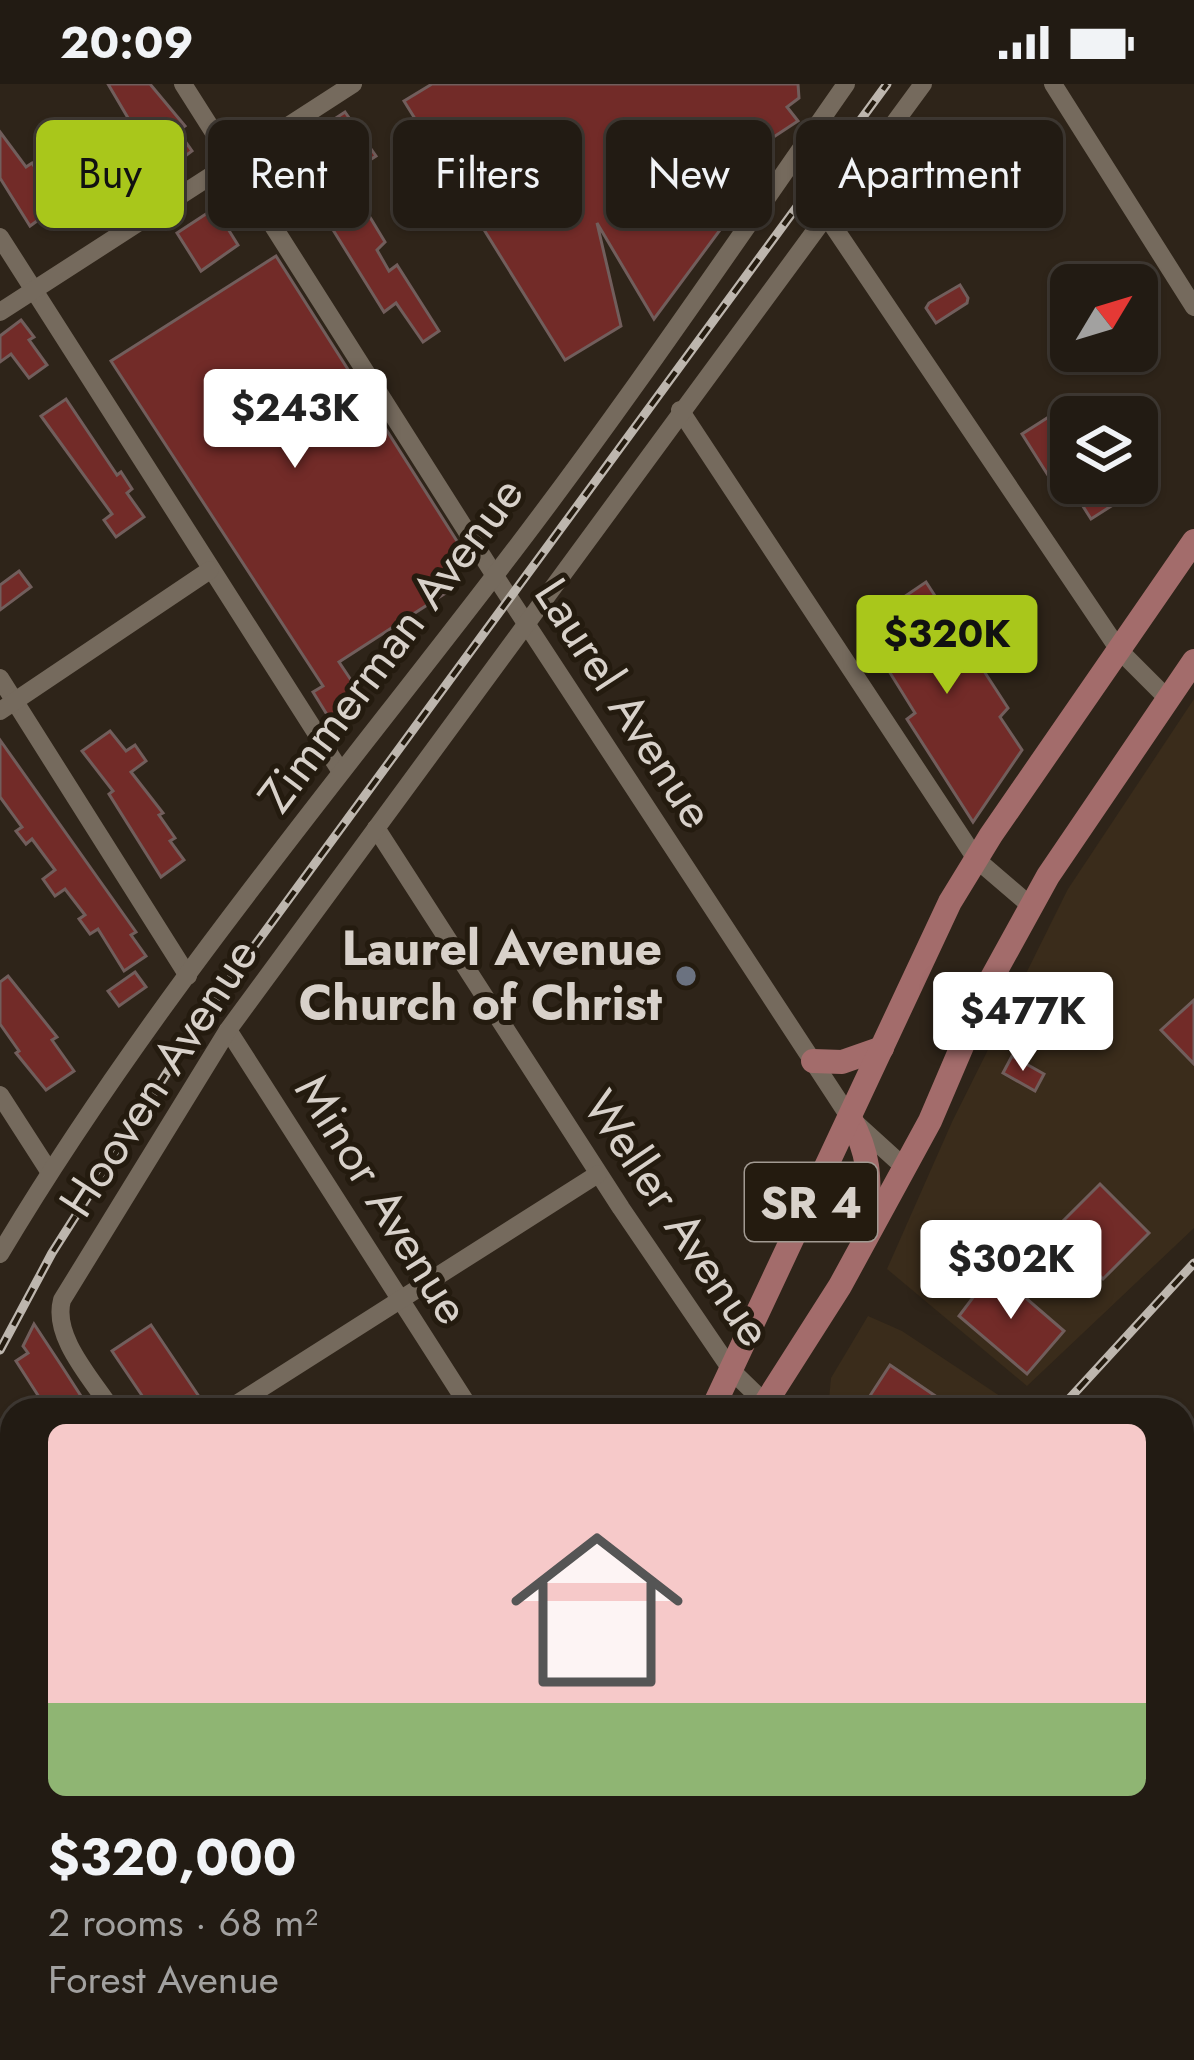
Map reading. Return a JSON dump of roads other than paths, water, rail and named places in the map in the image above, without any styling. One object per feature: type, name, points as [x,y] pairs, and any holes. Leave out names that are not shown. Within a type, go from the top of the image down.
[{"type":"main road","name":"SR 4","points":[[718,1398],[950,902],[1194,541]]},
{"type":"main road","name":"SR 4","points":[[770,1398],[803,1349],[929,1120],[988,983],[1084,820],[1194,661]]},
{"type":"main road","points":[[813,1061],[842,1062],[882,1048]]},
{"type":"main road","points":[[850,1118],[866,1147],[870,1170],[868,1234]]},
{"type":"street","name":"Laurel Avenue","points":[[184,84],[208,122]]},
{"type":"street","points":[[297,120],[352,84]]},
{"type":"street","name":"Zimmerman Avenue","points":[[0,1254],[50,1171],[188,976],[495,576],[846,84]]},
{"type":"street","name":"Zimmerman Avenue","points":[[896,120],[923,84]]},
{"type":"street","points":[[1053,84],[1194,307]]},
{"type":"street","points":[[0,312],[208,178]]},
{"type":"street","name":"Laurel Avenue","points":[[275,228],[525,623],[850,1118],[904,1167]]},
{"type":"street","name":"Zimmerman Avenue","points":[[525,623],[815,228]]},
{"type":"street","points":[[834,228],[1119,650],[1167,698]]},
{"type":"street","points":[[0,237],[341,772]]},
{"type":"street","points":[[680,410],[976,859],[1032,907]]},
{"type":"street","points":[[8,706],[211,570]]},
{"type":"street","name":"Hooven Avenue","points":[[104,1398],[64,1335],[58,1316],[62,1300],[228,1030],[525,623]]},
{"type":"street","points":[[0,677],[8,706],[188,976]]},
{"type":"street","name":"Weller Avenue","points":[[376,828],[598,1174],[732,1371],[756,1398]]},
{"type":"street","name":"Minor Avenue","points":[[228,1030],[463,1398]]},
{"type":"street","name":"Hooven Avenue","points":[[0,1095],[50,1171]]},
{"type":"street","points":[[246,1398],[598,1174]]},
{"type":"railway","points":[[0,1350],[52,1253],[203,1016],[887,84]]},
{"type":"railway","points":[[1070,1398],[1194,1263]]},
{"type":"place","name":"Laurel Avenue Church of Christ","points":[[686,976]]}]
